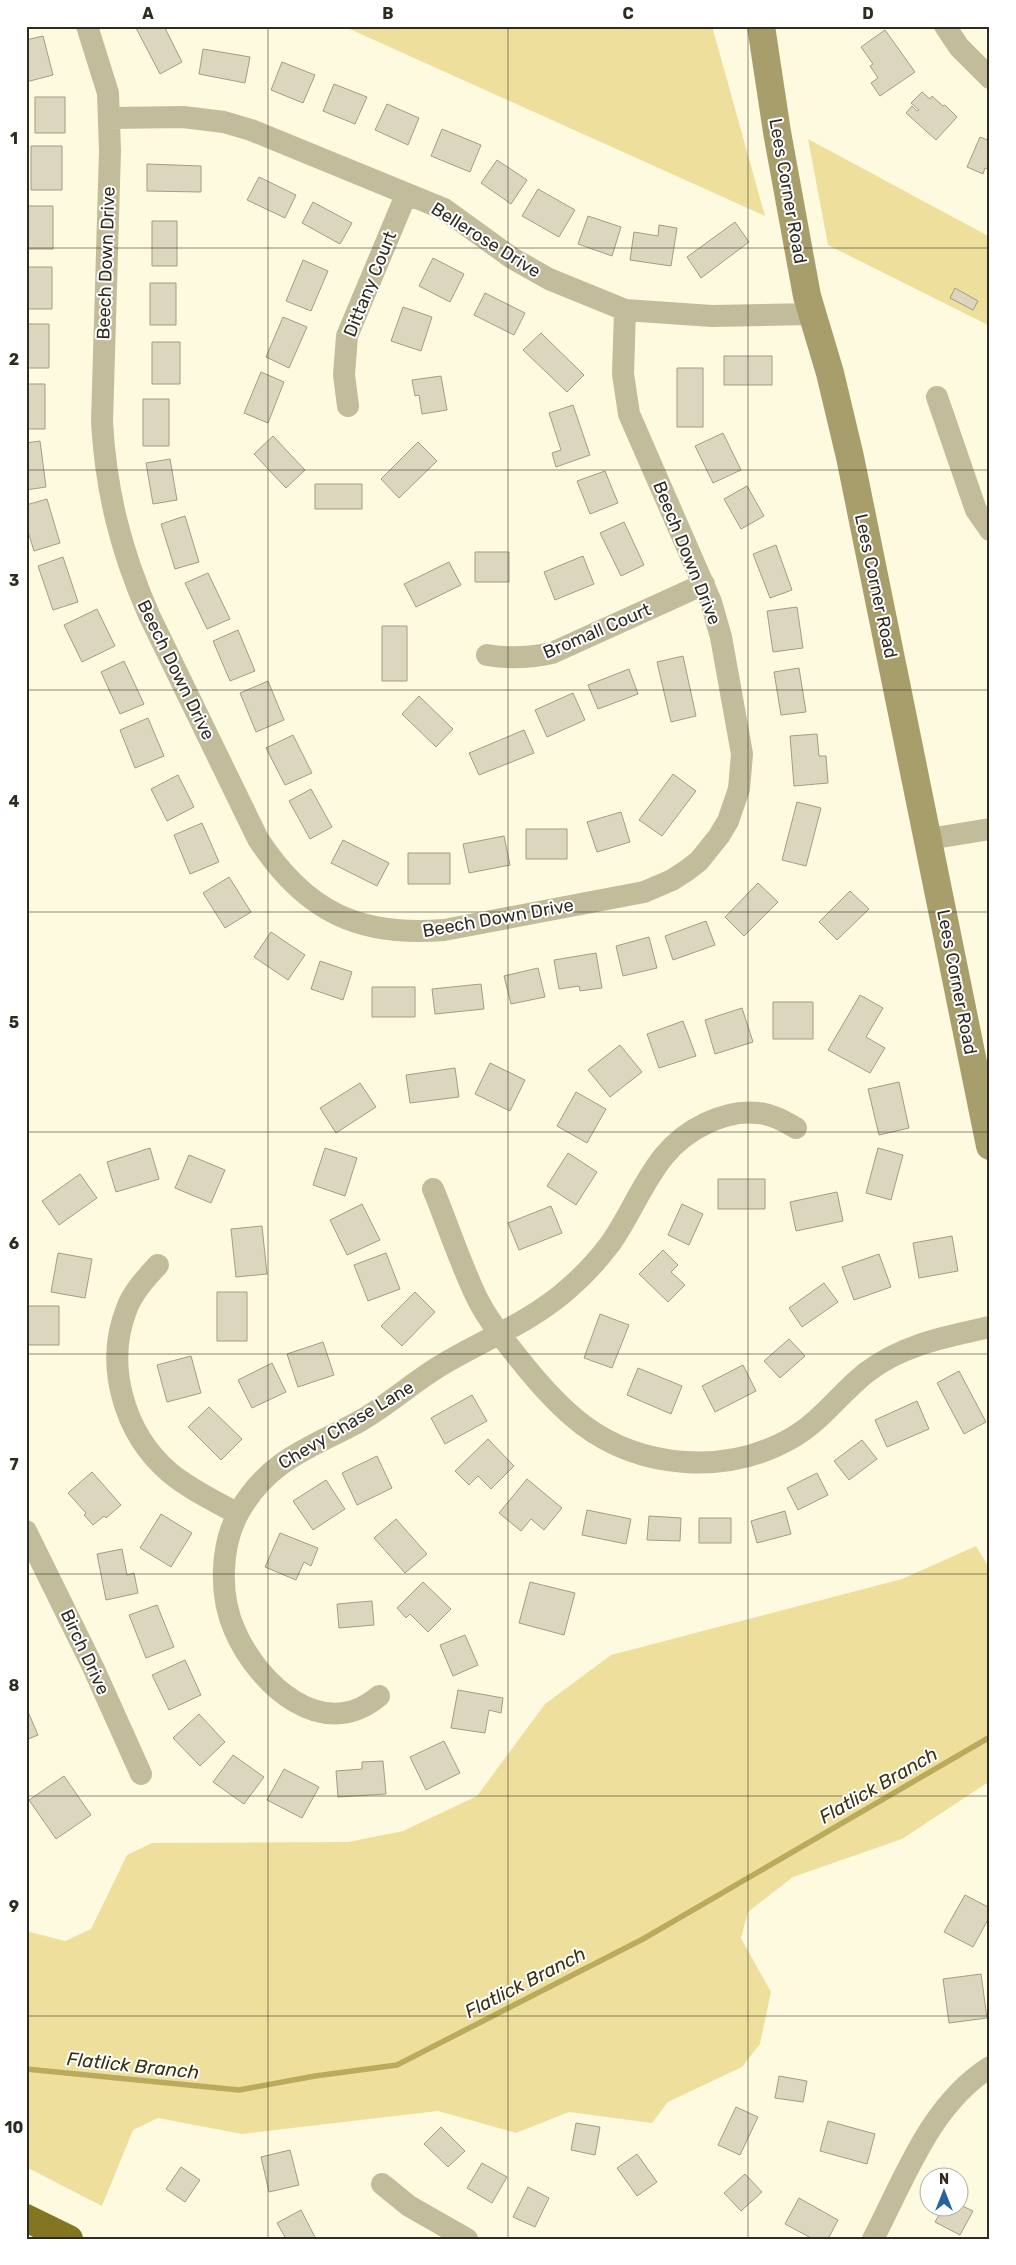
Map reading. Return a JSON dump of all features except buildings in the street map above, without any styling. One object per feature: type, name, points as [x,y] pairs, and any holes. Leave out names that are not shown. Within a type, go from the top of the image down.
[{"type":"highway","points":[[26,2218],[69,2239]]},
{"type":"street","name":"Beech Down Drive","points":[[87,26],[106,81],[109,118],[110,151],[102,422],[106,472],[120,540],[133,578],[149,615],[258,839],[273,862],[292,884],[315,902],[355,923],[384,930],[414,933],[444,930],[644,892],[672,880],[698,861],[719,836],[735,806],[739,789],[742,754],[721,637],[704,584],[629,414],[622,374],[625,310]]},
{"type":"street","name":"Lees Corner Road","points":[[761,26],[777,132],[807,296],[830,373],[850,457],[990,1146]]},
{"type":"street","points":[[945,26],[959,47],[990,78]]},
{"type":"street","name":"Bellerose Drive","points":[[109,118],[183,116],[224,122],[251,130],[312,153],[444,209],[512,258],[549,279],[625,310],[712,316],[812,314]]},
{"type":"street","name":"Dittany Court","points":[[348,406],[344,375],[347,336],[406,194]]},
{"type":"street","points":[[937,397],[976,510],[990,530]]},
{"type":"street","name":"Bromall Court","points":[[487,655],[507,659],[530,658],[552,654],[704,584]]},
{"type":"street","points":[[929,839],[990,829]]},
{"type":"street","name":"Chevy Chase Lane","points":[[379,1696],[356,1711],[340,1714],[322,1713],[296,1703],[280,1692],[251,1661],[234,1631],[224,1586],[225,1563],[230,1535],[238,1514],[250,1494],[270,1472],[293,1454],[362,1420],[444,1363],[543,1308],[567,1290],[609,1245],[626,1219],[648,1178],[664,1156],[696,1129],[724,1116],[742,1112],[760,1113],[778,1118],[796,1128]]},
{"type":"street","points":[[433,1189],[477,1298],[499,1334],[544,1390],[584,1426],[617,1445],[634,1452],[672,1461],[692,1463],[731,1460],[770,1449],[807,1428],[824,1415],[852,1385],[883,1361],[918,1344],[990,1327]]},
{"type":"street","points":[[158,1265],[141,1284],[127,1307],[121,1323],[117,1365],[125,1408],[134,1428],[149,1449],[170,1472],[188,1486],[238,1514]]},
{"type":"street","name":"Birch Drive","points":[[26,1531],[93,1667],[141,1774]]},
{"type":"street","points":[[873,2239],[933,2123],[964,2086],[990,2067]]},
{"type":"street","points":[[382,2184],[409,2206],[467,2239]]},
{"type":"shaded area","points":[[343,26],[647,26],[653,29],[658,26],[712,26],[765,216]]},
{"type":"shaded area","points":[[808,139],[990,237],[990,326],[828,245]]},
{"type":"shaded area","points":[[976,1546],[990,1569],[990,1781],[902,1839],[793,1877],[748,1912],[741,1938],[771,1992],[760,2044],[742,2067],[668,2102],[652,2123],[569,2112],[516,2133],[438,2111],[242,2134],[158,2118],[133,2130],[102,2206],[26,2167],[26,1931],[65,1941],[91,1929],[127,1855],[152,1843],[348,1842],[403,1831],[477,1796],[545,1704],[611,1655],[902,1579]]},
{"type":"waterway","name":"Flatlick Branch","points":[[26,2069],[239,2090],[315,2076],[397,2065],[643,1939],[990,1737]]}]
